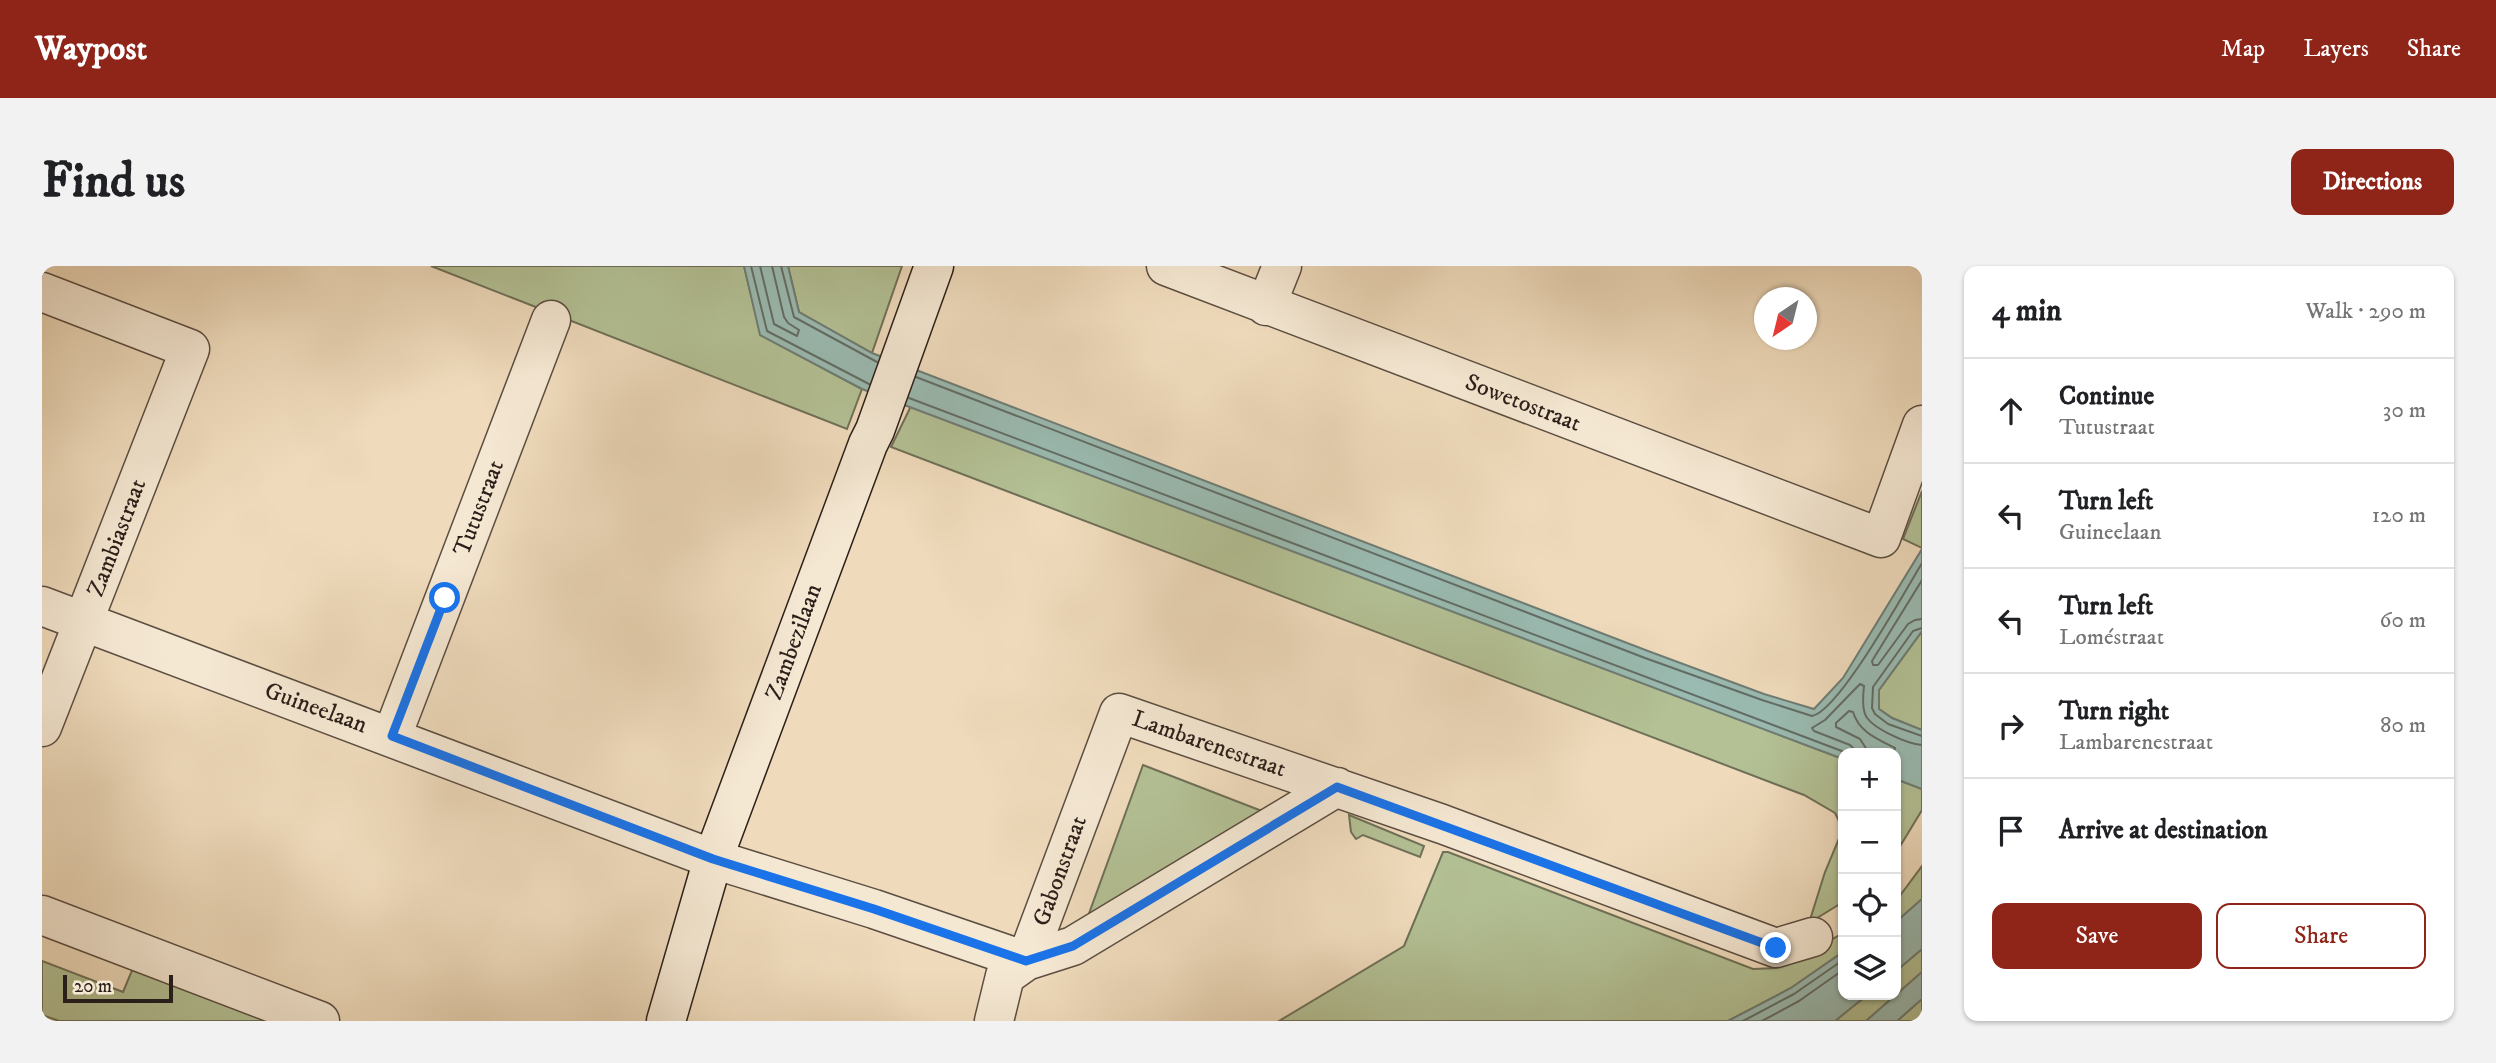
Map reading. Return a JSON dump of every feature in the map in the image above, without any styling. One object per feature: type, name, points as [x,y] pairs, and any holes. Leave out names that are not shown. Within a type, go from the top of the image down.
[{"type":"street","name":"Zambezilaan","points":[[666,1021],[713,859],[934,266]]},
{"type":"street","name":"Sowetostraat","points":[[1166,266],[1881,538],[1922,425]]},
{"type":"street","points":[[1266,306],[1282,266]]},
{"type":"street","name":"Zambiastraat","points":[[42,292],[190,349],[42,727]]},
{"type":"street","name":"Tutustraat","points":[[392,736],[551,320]]},
{"type":"street","name":"Guineelaan","points":[[42,606],[713,859],[874,909],[1026,961]]},
{"type":"street","name":"Lambarenestraat","points":[[1119,713],[1337,787],[1776,948],[1813,937]]},
{"type":"street","name":"Gabonstraat","points":[[994,1021],[1005,976],[1026,961],[1119,713]]},
{"type":"street","points":[[1026,961],[1073,946],[1337,787]]},
{"type":"street","points":[[42,915],[320,1021]]},
{"type":"green space","points":[[431,266],[744,266],[761,335],[862,389],[847,429]]},
{"type":"green space","points":[[788,266],[902,266],[872,353],[799,312]]},
{"type":"green space","points":[[911,406],[1838,757],[1838,819],[1835,813],[1804,795],[891,447]]},
{"type":"green space","points":[[1922,491],[1922,548],[1903,539]]},
{"type":"green space","points":[[1922,631],[1922,730],[1892,718],[1879,709],[1879,690]]},
{"type":"green space","points":[[1143,765],[1267,813],[1087,919]]},
{"type":"green space","points":[[1901,781],[1922,789],[1922,810],[1901,845]]},
{"type":"green space","points":[[1349,815],[1424,846],[1420,857],[1363,835],[1356,839],[1351,832]]},
{"type":"green space","points":[[1838,841],[1838,905],[1809,923]]},
{"type":"green space","points":[[1443,852],[1753,969],[1777,968],[1838,936],[1838,955],[1791,988],[1728,1021],[1279,1021],[1404,946]]},
{"type":"green space","points":[[1922,866],[1922,899],[1901,918],[1901,894]]},
{"type":"green space","points":[[1922,949],[1922,972],[1901,991],[1901,967]]},
{"type":"green space","points":[[42,961],[123,992],[133,968],[276,1021],[59,1021],[42,1015]]},
{"type":"green space","points":[[1922,999],[1922,1021],[1897,1021]]},
{"type":"green space","points":[[1861,1000],[1890,1000],[1866,1021],[1835,1021]]},
{"type":"water","points":[[744,266],[788,266],[799,312],[872,353],[1648,651],[1764,694],[1814,709],[1843,678],[1922,549],[1922,631],[1879,690],[1879,709],[1892,718],[1922,730],[1922,789],[1901,781],[1901,748],[1838,748],[1838,757],[862,389],[760,335]]},
{"type":"water","points":[[1922,899],[1922,949],[1901,967],[1901,937],[1901,918]]},
{"type":"water","points":[[1838,955],[1838,1000],[1861,1000],[1835,1021],[1728,1021],[1791,988]]},
{"type":"water","points":[[1922,972],[1922,999],[1897,1021],[1866,1021],[1890,1000],[1901,1000],[1901,990]]},
{"type":"route","points":[[445,598],[392,736],[713,859],[874,909],[1026,961],[1073,946],[1337,787],[1776,948]]}]
